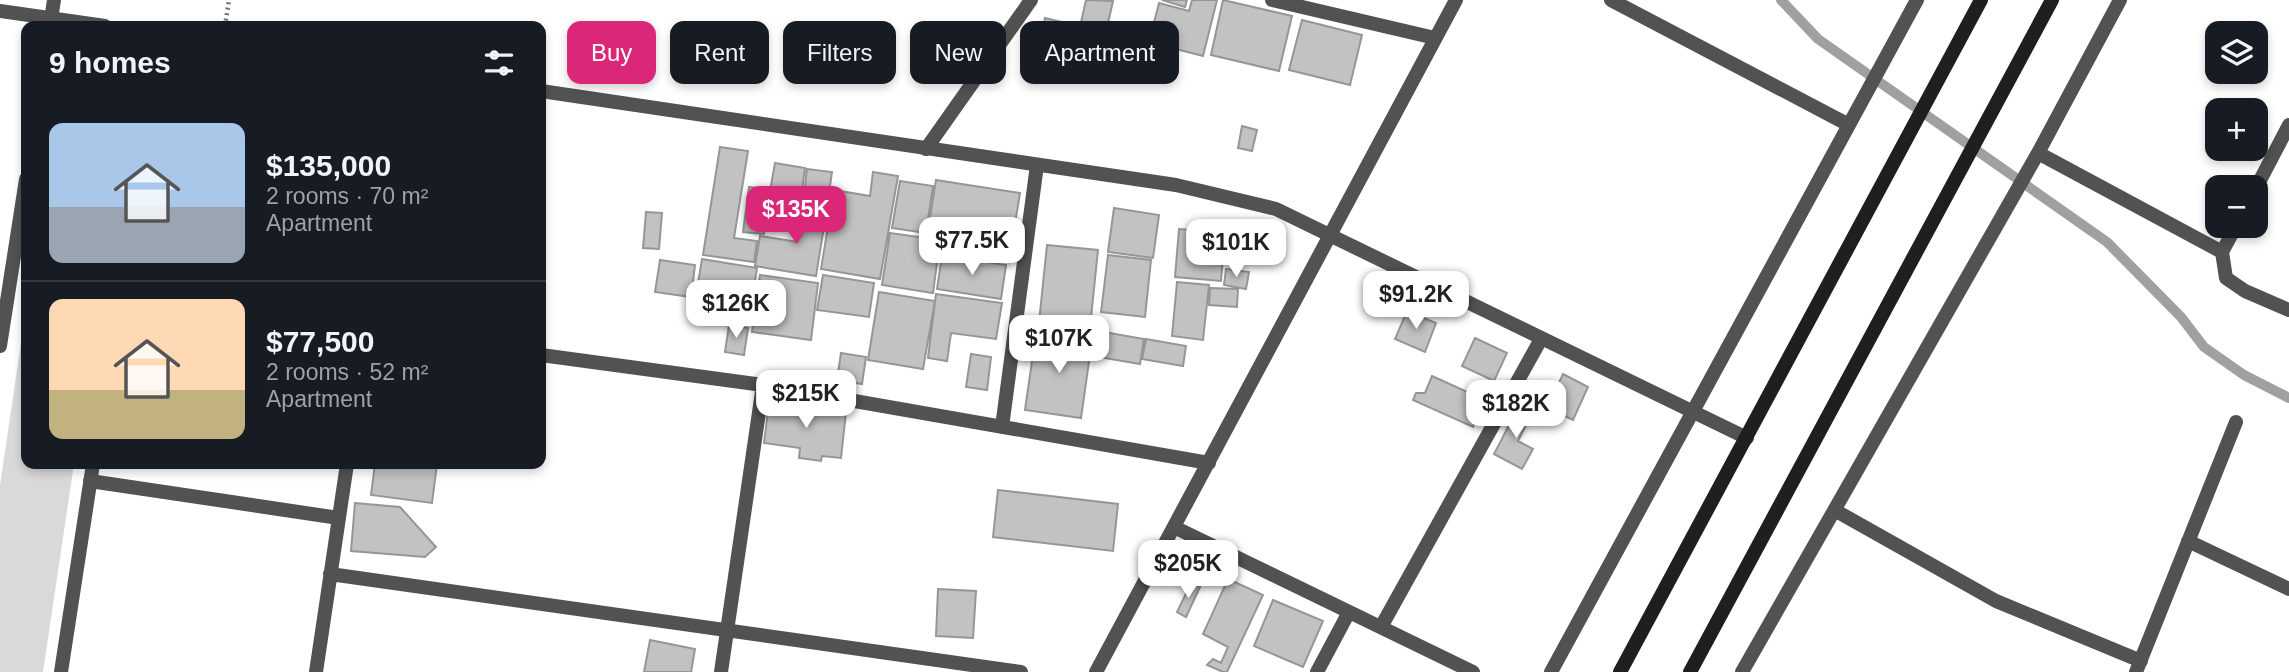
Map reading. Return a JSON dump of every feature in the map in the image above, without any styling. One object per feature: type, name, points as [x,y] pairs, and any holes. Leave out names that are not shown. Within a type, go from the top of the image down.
[{"type":"main road","points":[[1620,672],[1981,0]]},
{"type":"main road","points":[[1690,672],[2052,0]]},
{"type":"street","points":[[51,21],[54,0]]},
{"type":"street","points":[[926,149],[1031,0]]},
{"type":"street","points":[[1272,0],[1435,38]]},
{"type":"street","points":[[1096,672],[1456,0]]},
{"type":"street","points":[[1611,0],[1849,125]]},
{"type":"street","points":[[1551,672],[1917,0]]},
{"type":"street","points":[[1742,672],[1836,512],[2038,153],[2120,0]]},
{"type":"street","points":[[0,11],[42,21]]},
{"type":"street","points":[[546,92],[1176,185],[1276,209],[1747,438]]},
{"type":"street","points":[[2263,175],[2289,125]]},
{"type":"street","points":[[2038,153],[2222,252]]},
{"type":"street","points":[[1002,427],[1037,165]]},
{"type":"street","points":[[0,346],[21,211]]},
{"type":"street","points":[[2230,238],[2222,252],[2226,278],[2245,291],[2289,310]]},
{"type":"street","points":[[1381,627],[1541,339]]},
{"type":"street","points":[[546,356],[763,385],[1209,463]]},
{"type":"street","points":[[721,672],[763,385]]},
{"type":"street","points":[[1836,512],[1996,601],[2138,666],[2236,422]]},
{"type":"street","points":[[61,672],[92,469]]},
{"type":"street","points":[[316,672],[346,469]]},
{"type":"street","points":[[90,481],[338,518]]},
{"type":"street","points":[[1174,527],[1473,672]]},
{"type":"street","points":[[2188,541],[2289,589]]},
{"type":"street","points":[[330,574],[1021,672]]},
{"type":"street","points":[[1317,672],[1349,612]]},
{"type":"path","points":[[226,21],[229,0]]},
{"type":"shaded area","points":[[21,343],[21,469],[73,469],[43,672],[0,672],[0,485]]},
{"type":"building","points":[[1086,0],[1113,1],[1109,21],[1081,21]]},
{"type":"building","points":[[1162,0],[1187,0],[1185,7]]},
{"type":"building","points":[[1192,0],[1217,0],[1203,56],[1179,50],[1179,21],[1154,21],[1159,3],[1189,11]]},
{"type":"building","points":[[1223,0],[1292,16],[1279,71],[1211,55]]},
{"type":"building","points":[[1302,20],[1362,35],[1350,85],[1289,70]]},
{"type":"building","points":[[1242,126],[1257,130],[1252,151],[1238,148]]},
{"type":"building","points":[[720,147],[748,151],[734,238],[757,241],[754,262],[703,255]]},
{"type":"building","points":[[775,163],[805,168],[801,197],[770,191]]},
{"type":"building","points":[[807,169],[832,172],[827,206],[803,203]]},
{"type":"building","points":[[873,172],[898,176],[880,279],[821,269],[834,190],[870,196]]},
{"type":"building","points":[[936,180],[1020,193],[1009,261],[942,251],[944,239],[927,236]]},
{"type":"building","points":[[900,181],[933,186],[926,233],[892,228]]},
{"type":"building","points":[[749,187],[770,189],[764,234],[743,232]]},
{"type":"building","points":[[803,205],[827,208],[816,276],[755,266],[760,236],[798,242]]},
{"type":"building","points":[[1114,208],[1159,215],[1153,258],[1108,252]]},
{"type":"building","points":[[646,212],[662,213],[659,249],[643,248]]},
{"type":"building","points":[[1179,229],[1225,233],[1221,281],[1175,277]]},
{"type":"building","points":[[890,233],[940,240],[933,293],[882,285]]},
{"type":"building","points":[[1229,235],[1261,241],[1257,263],[1225,256]]},
{"type":"building","points":[[1047,245],[1098,250],[1089,337],[1038,332]]},
{"type":"building","points":[[942,255],[1006,265],[1001,299],[937,289]]},
{"type":"building","points":[[1108,255],[1151,260],[1145,317],[1101,312]]},
{"type":"building","points":[[702,259],[757,268],[752,299],[697,290]]},
{"type":"building","points":[[660,260],[695,265],[691,297],[655,292]]},
{"type":"building","points":[[1226,269],[1249,272],[1246,289],[1224,285]]},
{"type":"building","points":[[760,275],[818,283],[811,340],[752,332]]},
{"type":"building","points":[[823,275],[874,283],[869,317],[817,310]]},
{"type":"building","points":[[1177,282],[1209,285],[1203,340],[1172,336]]},
{"type":"building","points":[[1210,288],[1238,289],[1237,307],[1209,305]]},
{"type":"building","points":[[879,292],[935,301],[923,369],[868,360]]},
{"type":"building","points":[[936,294],[1002,303],[996,339],[951,333],[947,361],[928,358]]},
{"type":"building","points":[[1407,311],[1436,323],[1425,352],[1395,339]]},
{"type":"building","points":[[729,325],[748,328],[744,355],[725,352]]},
{"type":"building","points":[[1098,331],[1144,339],[1140,364],[1093,356]]},
{"type":"building","points":[[1036,333],[1092,340],[1081,418],[1025,410]]},
{"type":"building","points":[[1475,338],[1507,353],[1494,381],[1462,366]]},
{"type":"building","points":[[1146,339],[1186,346],[1183,366],[1142,359]]},
{"type":"building","points":[[841,353],[866,357],[862,384],[837,380]]},
{"type":"building","points":[[971,354],[991,357],[987,390],[966,387]]},
{"type":"building","points":[[1563,374],[1588,387],[1573,420],[1547,408]]},
{"type":"building","points":[[1432,376],[1485,400],[1473,427],[1413,400],[1416,393],[1425,393]]},
{"type":"building","points":[[769,403],[846,412],[841,458],[822,456],[821,461],[799,458],[800,448],[764,443]]},
{"type":"building","points":[[1520,404],[1533,411],[1518,441],[1533,449],[1522,469],[1494,454]]},
{"type":"building","points":[[374,469],[436,469],[432,503],[371,495]]},
{"type":"building","points":[[998,490],[1118,504],[1113,551],[993,537]]},
{"type":"building","points":[[355,503],[400,507],[436,547],[425,557],[351,551]]},
{"type":"building","points":[[1228,579],[1263,595],[1227,672],[1223,672],[1207,665],[1213,659],[1221,663],[1228,647],[1203,634]]},
{"type":"building","points":[[1191,583],[1200,587],[1186,617],[1177,612]]},
{"type":"building","points":[[938,589],[976,591],[973,638],[936,636]]},
{"type":"building","points":[[1273,600],[1323,621],[1303,667],[1254,646]]},
{"type":"building","points":[[650,640],[695,649],[691,672],[644,672]]},
{"type":"waterway","points":[[1781,0],[1818,39],[2107,242],[2181,317],[2204,347],[2244,375],[2289,398]]}]
